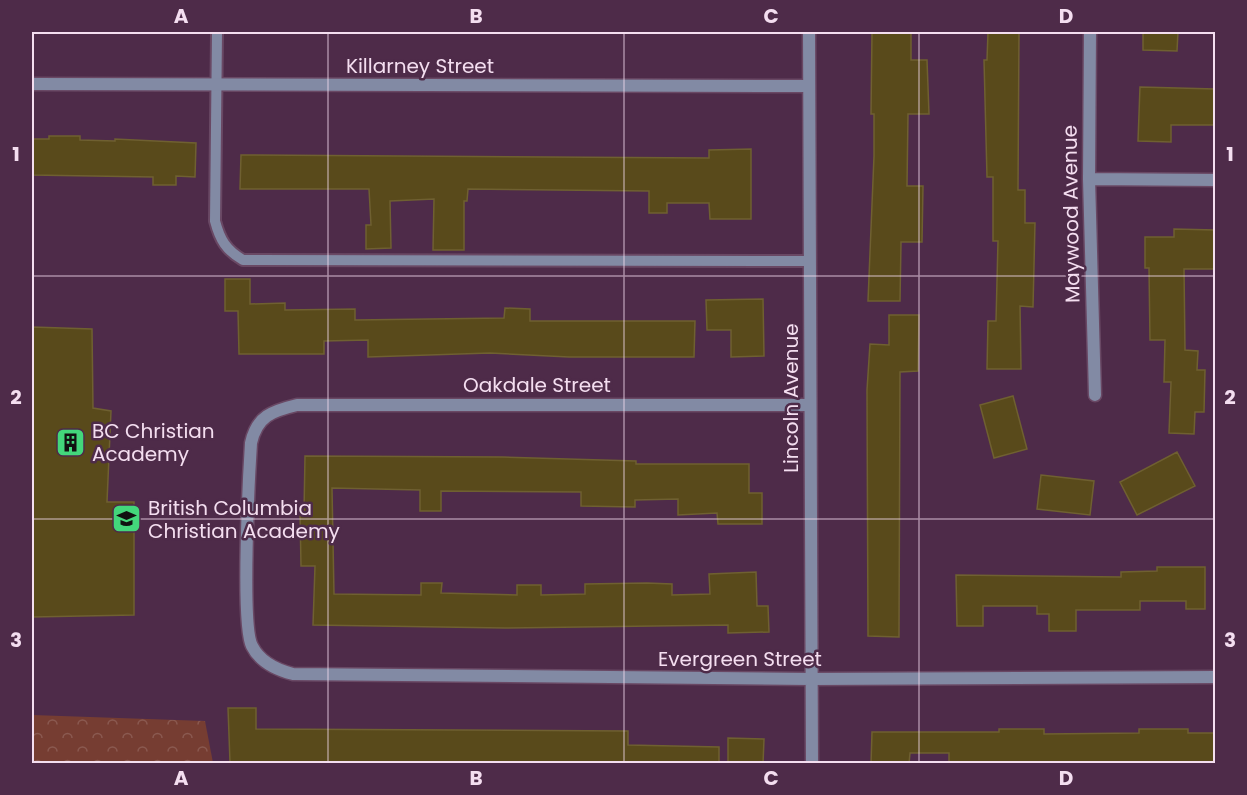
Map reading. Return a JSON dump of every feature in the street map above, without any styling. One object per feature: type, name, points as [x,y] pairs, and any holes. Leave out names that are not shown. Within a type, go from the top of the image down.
[{"type":"street","name":"Lincoln Avenue","points":[[809,32],[812,764]]},
{"type":"street","name":"Maywood Avenue","points":[[1090,32],[1089,179],[1095,395]]},
{"type":"street","name":"Killarney Street","points":[[32,84],[809,86]]},
{"type":"street","points":[[1089,179],[1215,180]]},
{"type":"street","name":"Oakdale Street","points":[[267,663],[256,654],[250,644],[248,592],[251,443],[255,427],[266,416],[279,409],[297,405],[810,405]]},
{"type":"street","name":"Evergreen Street","points":[[267,663],[293,674],[811,680],[1215,676]]},
{"type":"lane","points":[[218,32],[215,221],[219,237],[228,251],[243,260],[810,261]]},
{"type":"green space","points":[[32,715],[205,721],[213,763],[32,763]]},
{"type":"building","points":[[872,32],[911,32],[911,60],[927,60],[929,114],[908,114],[907,186],[923,186],[922,242],[901,242],[900,301],[868,301],[874,156],[874,114],[871,114]]},
{"type":"building","points":[[988,32],[1019,32],[1018,190],[1025,190],[1025,223],[1035,223],[1033,307],[1020,306],[1021,369],[987,369],[988,321],[996,321],[998,241],[993,241],[993,177],[987,177],[984,60],[987,60]]},
{"type":"building","points":[[1143,32],[1178,32],[1177,51],[1143,50]]},
{"type":"building","points":[[1140,87],[1215,89],[1215,125],[1171,125],[1171,142],[1138,141]]},
{"type":"building","points":[[49,136],[80,136],[80,140],[115,141],[115,139],[196,143],[195,177],[176,176],[176,185],[153,185],[153,177],[32,175],[32,139],[49,139]]},
{"type":"building","points":[[751,149],[751,219],[710,219],[709,203],[667,203],[667,213],[649,213],[649,191],[468,189],[467,201],[464,201],[464,250],[433,250],[434,199],[390,201],[391,248],[366,249],[366,225],[371,225],[369,189],[240,189],[241,155],[709,158],[709,150]]},
{"type":"building","points":[[1174,229],[1215,230],[1215,269],[1184,269],[1185,350],[1198,351],[1197,370],[1205,370],[1204,412],[1195,412],[1194,434],[1169,433],[1171,382],[1164,382],[1165,340],[1150,340],[1149,268],[1145,268],[1145,237],[1174,237]]},
{"type":"building","points":[[225,279],[250,279],[250,304],[285,303],[285,310],[355,309],[355,320],[504,318],[505,308],[530,309],[530,321],[695,321],[694,357],[569,357],[490,353],[368,357],[368,340],[324,341],[324,354],[239,354],[238,311],[225,311]]},
{"type":"building","points":[[763,299],[764,356],[731,357],[731,330],[707,330],[706,300]]},
{"type":"building","points":[[889,315],[919,315],[918,371],[900,372],[899,637],[868,636],[867,390],[870,344],[889,345]]},
{"type":"building","name":"BC Christian Academy","points":[[32,327],[92,329],[93,408],[111,411],[107,502],[134,502],[134,615],[32,617]]},
{"type":"building","points":[[1013,396],[1027,449],[994,458],[980,405]]},
{"type":"building","points":[[1177,452],[1195,486],[1137,515],[1120,482]]},
{"type":"building","points":[[305,456],[503,457],[636,461],[636,464],[749,464],[749,493],[762,493],[762,524],[718,524],[717,513],[678,515],[678,499],[635,500],[635,507],[581,506],[581,492],[441,491],[441,511],[420,511],[420,490],[332,488],[334,594],[421,595],[421,583],[442,583],[441,593],[517,595],[517,585],[541,585],[541,595],[585,594],[585,584],[647,583],[672,584],[672,595],[710,594],[709,574],[756,572],[757,606],[768,606],[769,632],[728,633],[728,625],[505,628],[313,625],[315,566],[301,566],[300,512],[304,512]]},
{"type":"building","points":[[1041,475],[1094,481],[1090,515],[1037,509]]},
{"type":"building","points":[[1157,567],[1205,567],[1205,609],[1186,609],[1186,601],[1140,601],[1140,610],[1076,610],[1076,631],[1049,631],[1049,614],[1037,614],[1037,606],[983,606],[983,626],[957,626],[956,575],[1121,577],[1121,572],[1157,571]]},
{"type":"building","points":[[228,708],[256,708],[256,729],[628,731],[628,745],[719,747],[719,764],[230,762]]},
{"type":"building","points":[[999,729],[1044,729],[1044,734],[1139,733],[1139,729],[1188,729],[1188,733],[1215,733],[1215,764],[949,764],[949,753],[910,753],[909,764],[871,764],[872,732],[999,732]]},
{"type":"building","points":[[728,738],[764,739],[763,764],[728,764]]},
{"type":"place","name":"BC Christian Academy","points":[[71,443]]},
{"type":"place","name":"British Columbia Christian Academy","points":[[127,519]]}]
